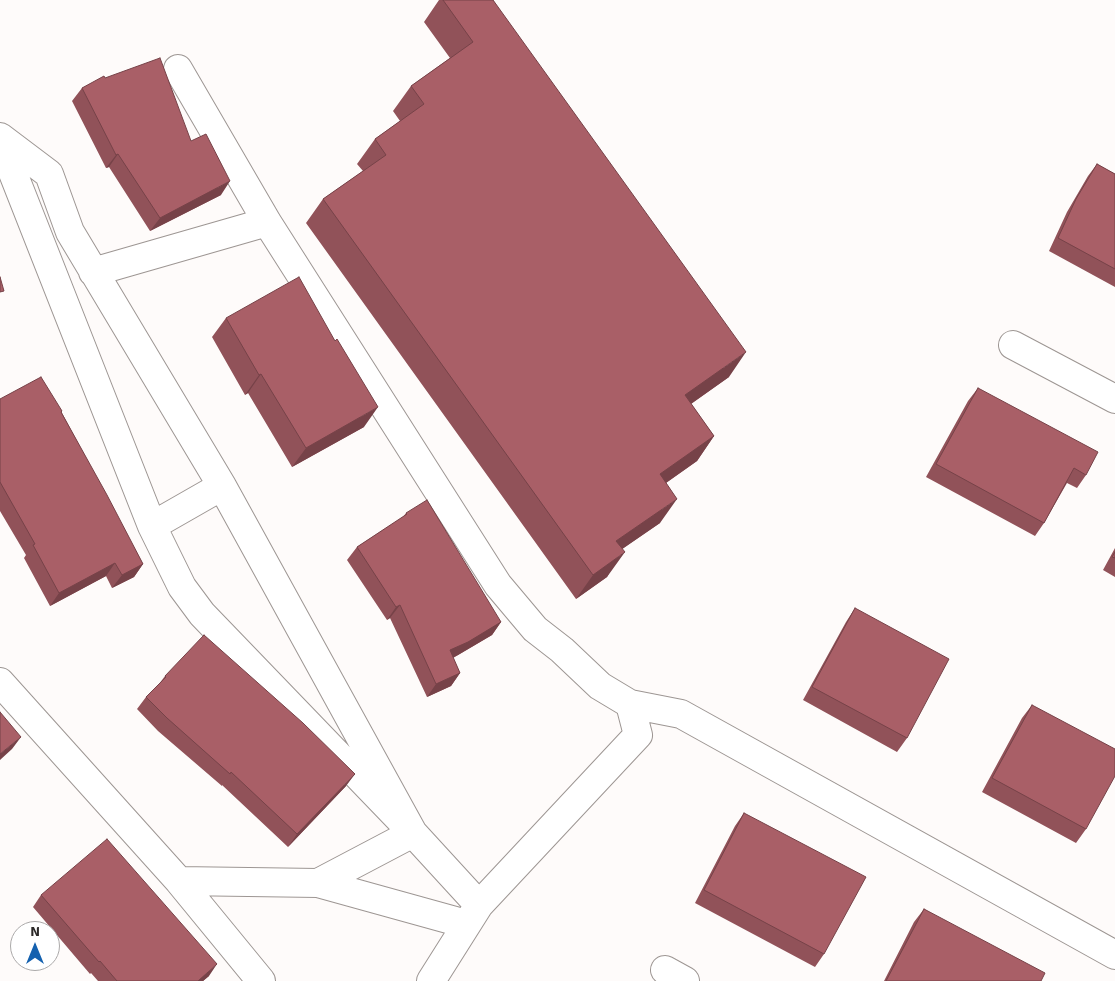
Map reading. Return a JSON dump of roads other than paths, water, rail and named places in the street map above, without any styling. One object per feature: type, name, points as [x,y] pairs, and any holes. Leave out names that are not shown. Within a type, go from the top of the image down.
[{"type":"street","points":[[178,69],[268,222],[498,585],[535,629],[562,650],[600,686],[630,704],[681,714],[1115,955]]},
{"type":"street","points":[[0,139],[49,174],[70,232],[222,486],[413,833]]},
{"type":"street","points":[[0,139],[152,526],[182,587],[202,614],[413,833],[473,914]]},
{"type":"street","points":[[93,272],[268,222]]},
{"type":"street","points":[[1012,345],[1115,400]]},
{"type":"street","points":[[152,526],[222,486]]},
{"type":"street","points":[[0,682],[179,881],[261,981]]},
{"type":"street","points":[[630,704],[638,735]]},
{"type":"street","points":[[431,981],[473,914],[638,735],[681,714]]},
{"type":"street","points":[[318,883],[413,833]]},
{"type":"street","points":[[179,881],[318,883],[473,914]]}]
